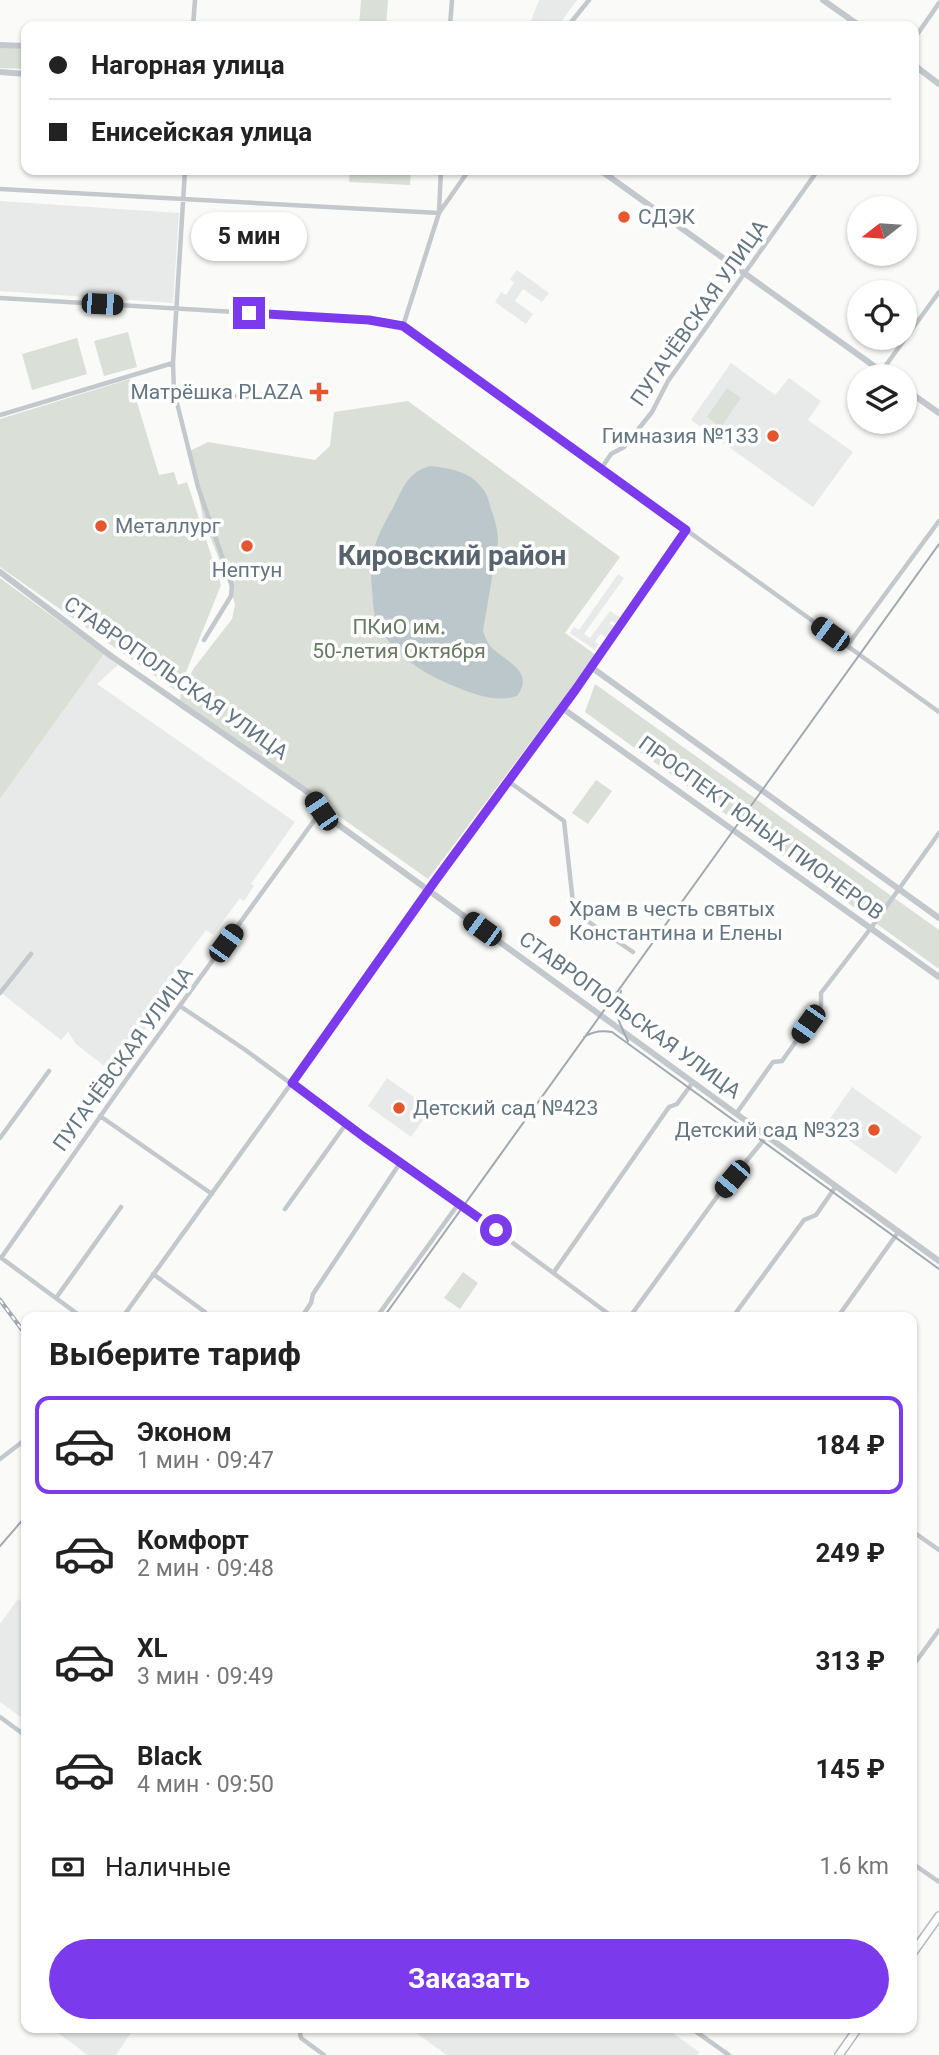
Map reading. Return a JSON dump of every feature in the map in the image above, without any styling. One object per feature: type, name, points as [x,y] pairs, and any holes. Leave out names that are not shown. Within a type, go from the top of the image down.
[{"type":"main road","points":[[917,1947],[939,1916]]},
{"type":"main road","points":[[839,2055],[854,2033]]},
{"type":"street","points":[[193,21],[195,0]]},
{"type":"street","points":[[450,21],[452,0]]},
{"type":"street","points":[[572,21],[589,0]]},
{"type":"street","points":[[824,0],[853,21]]},
{"type":"street","points":[[919,32],[939,3]]},
{"type":"street","points":[[0,45],[21,46]]},
{"type":"street","points":[[919,69],[939,84]]},
{"type":"street","points":[[0,72],[21,74]]},
{"type":"street","points":[[185,175],[173,363],[174,391],[198,487],[232,585],[231,596],[204,640]]},
{"type":"street","points":[[403,326],[439,213],[441,175]]},
{"type":"street","points":[[439,213],[466,175]]},
{"type":"street","points":[[607,175],[870,364]]},
{"type":"street","name":"ПУГАЧЁВСКАЯ УЛИЦА","points":[[601,468],[611,454],[624,447],[652,412],[668,381],[814,175]]},
{"type":"street","points":[[0,189],[439,213]]},
{"type":"street","points":[[891,364],[939,292]]},
{"type":"street","points":[[0,298],[369,320],[403,326],[939,712]]},
{"type":"street","points":[[0,415],[173,363]]},
{"type":"street","points":[[174,391],[247,397]]},
{"type":"street","points":[[917,397],[939,413]]},
{"type":"street","points":[[848,646],[939,521]]},
{"type":"street","points":[[126,1312],[428,890],[562,708],[686,530]]},
{"type":"street","name":"СТАВРОПОЛЬСКАЯ УЛИЦА","points":[[0,572],[111,656],[309,793],[321,811],[939,1261]]},
{"type":"street","name":"ПРОСПЕКТ ЮНЫХ ПИОНЕРОВ","points":[[591,667],[939,918]]},
{"type":"street","name":"ПРОСПЕКТ ЮНЫХ ПИОНЕРОВ","points":[[562,708],[939,977]]},
{"type":"street","points":[[508,782],[564,821],[574,912],[633,952]]},
{"type":"street","name":"ПУГАЧЁВСКАЯ УЛИЦА","points":[[0,1258],[321,811]]},
{"type":"street","points":[[736,1114],[773,1062],[782,1061],[821,1006],[821,993],[939,833]]},
{"type":"street","points":[[0,993],[31,954]]},
{"type":"street","points":[[180,1006],[292,1083],[606,1312]]},
{"type":"street","points":[[0,1139],[49,1071]]},
{"type":"street","points":[[554,1272],[669,1107],[677,1104],[693,1082]]},
{"type":"street","points":[[100,1116],[212,1194]]},
{"type":"street","points":[[285,1209],[346,1124]]},
{"type":"street","points":[[633,1312],[719,1194],[767,1136]]},
{"type":"street","points":[[305,1312],[313,1294],[400,1163]]},
{"type":"street","points":[[736,1312],[804,1220],[816,1215],[836,1186]]},
{"type":"street","points":[[380,1312],[459,1203]]},
{"type":"street","points":[[55,1298],[121,1207]]},
{"type":"street","points":[[841,1312],[898,1231]]},
{"type":"street","points":[[0,1258],[75,1312]]},
{"type":"street","points":[[153,1275],[205,1312]]},
{"type":"street","points":[[0,1459],[21,1443]]},
{"type":"street","points":[[917,1535],[939,1550]]},
{"type":"street","points":[[917,1660],[939,1630]]},
{"type":"street","points":[[0,1717],[21,1732]]},
{"type":"street","points":[[917,1867],[939,1882]]},
{"type":"street","points":[[300,2033],[301,2038],[324,2055]]},
{"type":"street","points":[[698,2033],[729,2055]]},
{"type":"shaded area","points":[[539,0],[577,0],[562,21],[531,21]]},
{"type":"shaded area","points":[[0,201],[179,213],[173,303],[0,291]]},
{"type":"shaded area","points":[[517,270],[549,293],[542,302],[523,289],[515,301],[533,314],[526,324],[495,302],[501,292],[506,295],[514,283],[510,279]]},
{"type":"shaded area","name":"Гимназия №133","points":[[731,363],[775,395],[789,378],[821,401],[808,420],[853,452],[813,507],[691,420]]},
{"type":"shaded area","points":[[431,466],[472,478],[488,498],[498,542],[483,631],[491,647],[521,673],[522,687],[517,696],[501,699],[485,697],[431,675],[409,662],[391,644],[377,622],[371,575],[375,546],[407,481],[423,468]]},
{"type":"shaded area","points":[[618,574],[624,578],[584,634],[590,638],[610,611],[621,618],[617,624],[611,621],[609,623],[615,627],[607,638],[601,634],[595,641],[598,644],[595,650],[570,633],[574,627],[579,630]]},
{"type":"shaded area","points":[[104,654],[118,665],[97,684],[295,822],[251,884],[254,886],[244,901],[240,898],[213,935],[206,930],[163,987],[165,989],[153,1006],[158,1011],[113,1073],[76,1044],[68,1032],[61,1040],[0,992],[0,799]]},
{"type":"shaded area","name":"Детский сад №423","points":[[387,1078],[431,1109],[411,1137],[368,1106]]},
{"type":"shaded area","name":"Детский сад №323","points":[[852,1087],[922,1137],[896,1174],[826,1124]]},
{"type":"shaded area","points":[[18,1599],[21,1601],[21,1717],[0,1702],[0,1624]]},
{"type":"shaded area","points":[[58,2033],[131,2033],[116,2055],[88,2055]]},
{"type":"shaded area","points":[[416,2033],[673,2033],[699,2052],[697,2055],[447,2055]]},
{"type":"green space","points":[[361,0],[388,0],[386,21],[359,21]]},
{"type":"green space","points":[[0,47],[21,49],[21,69],[0,68]]},
{"type":"green space","points":[[350,175],[411,175],[410,185],[349,182]]},
{"type":"green space","points":[[128,332],[137,367],[104,376],[94,341]]},
{"type":"green space","points":[[77,338],[87,374],[32,390],[22,354]]},
{"type":"green space","name":"Металлург","points":[[130,379],[159,475],[174,472],[178,485],[187,482],[221,585],[178,692],[0,567],[0,419]]},
{"type":"green space","points":[[727,388],[741,398],[721,427],[707,417]]},
{"type":"green space","name":"ПКиО им. 50-летия Октября","points":[[408,401],[620,557],[565,633],[596,655],[428,879],[254,756],[179,707],[181,693],[194,668],[232,619],[235,605],[203,518],[190,451],[208,442],[315,460],[330,446],[334,412]]},
{"type":"green space","points":[[0,578],[104,654],[0,799]]},
{"type":"green space","points":[[595,684],[939,930],[939,969],[585,712]]},
{"type":"green space","points":[[596,780],[612,791],[588,824],[572,813]]},
{"type":"green space","points":[[463,1272],[478,1283],[460,1309],[444,1298]]},
{"type":"tram line","points":[[387,1312],[939,544]]},
{"type":"tram line","points":[[621,991],[617,1006],[618,1017],[628,1041]]},
{"type":"tram line","points":[[584,1037],[591,1033],[612,1032],[939,1269]]},
{"type":"tram line","points":[[0,1546],[21,1522]]},
{"type":"railway","points":[[0,1300],[21,1328]]},
{"type":"place","name":"СДЭК","points":[[624,217]]},
{"type":"place","name":"Матрёшка PLAZA","points":[[319,392]]},
{"type":"place","name":"Гимназия №133","points":[[773,436]]},
{"type":"place","name":"Металлург","points":[[101,526]]},
{"type":"place","name":"Нептун","points":[[247,546]]},
{"type":"place","name":"Храм в честь святых Константина и Елены","points":[[555,921]]},
{"type":"place","name":"Детский сад №423","points":[[399,1108]]},
{"type":"place","name":"Детский сад №323","points":[[874,1130]]},
{"type":"district","name":"Кировский район","points":[[452,555]]},
{"type":"route","points":[[249,313],[369,320],[403,326],[686,530],[576,689],[435,881],[292,1083],[496,1230]]}]
